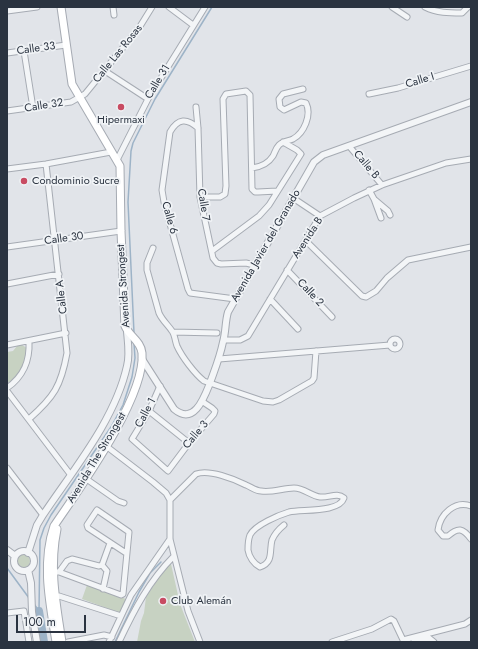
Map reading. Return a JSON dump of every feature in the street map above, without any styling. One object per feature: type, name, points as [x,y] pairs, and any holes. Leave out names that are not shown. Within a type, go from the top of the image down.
[{"type":"main road","name":"Avenida Strongest","points":[[61,7],[72,84],[84,102],[120,166],[125,326],[129,334]]},
{"type":"main road","name":"Avenida The Strongest","points":[[56,642],[51,596],[56,533],[60,517],[123,418],[130,401],[140,373],[142,359],[141,349],[129,334]]},
{"type":"main road","name":"Avenida The Strongest","points":[[51,596],[62,642]]},
{"type":"street","points":[[7,11],[37,7]]},
{"type":"street","points":[[114,7],[114,15]]},
{"type":"street","name":"Calle Las Rosas","points":[[80,98],[105,71],[140,28],[152,7]]},
{"type":"street","points":[[169,7],[193,25]]},
{"type":"street","name":"Calle 31","points":[[117,160],[148,98],[205,7]]},
{"type":"street","points":[[392,7],[407,17]]},
{"type":"street","points":[[425,7],[433,11],[450,13],[462,13],[469,8]]},
{"type":"street","name":"Calle 33","points":[[7,53],[66,45]]},
{"type":"street","points":[[24,51],[33,108]]},
{"type":"street","name":"Calle I","points":[[369,94],[398,88],[471,66]]},
{"type":"street","points":[[105,71],[148,98]]},
{"type":"street","points":[[252,168],[259,167],[267,163],[277,147],[283,142],[297,136],[305,126],[308,116],[308,106],[306,103],[300,102],[284,110],[280,107],[279,99],[283,94],[303,89]]},
{"type":"street","points":[[200,197],[220,197],[225,194],[223,99],[226,94],[246,91],[250,95],[252,189],[253,191],[258,192],[277,191]]},
{"type":"street","name":"Calle 32","points":[[7,111],[71,102],[80,98]]},
{"type":"street","name":"Avenida Javier del Granado","points":[[203,402],[219,359],[224,340],[225,321],[235,299],[312,165],[320,156],[471,102]]},
{"type":"street","name":"Calle 7","points":[[196,107],[200,197],[213,258],[217,263],[246,263],[254,265]]},
{"type":"street","name":"Calle 6","points":[[198,128],[190,121],[185,120],[175,125],[170,132],[162,190],[164,202],[190,293],[235,299]]},
{"type":"street","points":[[212,251],[258,216],[269,205],[301,154],[283,142]]},
{"type":"street","name":"Calle B","points":[[349,146],[382,185]]},
{"type":"street","points":[[7,169],[46,164],[111,152]]},
{"type":"street","name":"Avenida B","points":[[224,340],[240,340],[245,338],[320,216],[342,203],[382,185],[446,163],[471,159]]},
{"type":"street","name":"Calle A","points":[[29,418],[44,405],[56,390],[64,372],[67,353],[66,333],[46,164]]},
{"type":"street","points":[[369,190],[381,218]]},
{"type":"street","points":[[293,198],[320,216]]},
{"type":"street","points":[[374,199],[388,211],[390,215]]},
{"type":"street","name":"Calle 30","points":[[7,247],[121,231]]},
{"type":"street","points":[[306,241],[362,296],[369,296],[408,260],[471,246]]},
{"type":"street","points":[[153,248],[147,263],[147,270],[159,313],[173,332],[179,350],[199,377],[209,384],[263,401],[273,402],[312,381],[314,378],[316,352]]},
{"type":"street","name":"Calle 2","points":[[287,270],[332,317]]},
{"type":"street","points":[[7,284],[59,274]]},
{"type":"street","points":[[270,299],[298,329]]},
{"type":"street","points":[[173,332],[217,333]]},
{"type":"street","points":[[7,345],[66,333]]},
{"type":"street","name":"Avenida Strongest","points":[[28,552],[37,525],[100,431],[123,382],[128,358],[129,334]]},
{"type":"street","points":[[7,388],[22,374],[27,364],[30,352],[30,341]]},
{"type":"street","points":[[219,359],[390,345]]},
{"type":"street","points":[[142,359],[174,409],[179,414],[189,414],[203,402]]},
{"type":"street","name":"Calle 1","points":[[160,386],[149,410],[132,439],[168,471]]},
{"type":"street","points":[[7,392],[29,418],[70,474]]},
{"type":"street","name":"Calle 3","points":[[168,471],[189,443],[214,414],[215,411],[203,402]]},
{"type":"street","points":[[149,410],[189,443]]},
{"type":"street","points":[[106,446],[153,482],[166,493],[170,500],[170,538],[188,611],[200,642]]},
{"type":"street","points":[[7,468],[43,515]]},
{"type":"street","points":[[170,500],[196,474],[200,472],[227,477],[259,491],[276,491],[294,488],[306,490],[323,498],[339,495],[344,498],[340,503],[333,506],[308,511],[290,512],[269,520],[253,531],[248,542],[248,552],[260,567],[265,565],[270,559],[274,536],[284,525]]},
{"type":"street","points":[[85,478],[118,501],[124,503]]},
{"type":"street","points":[[471,506],[462,504],[453,507],[444,514],[439,523],[438,530],[443,536],[448,536],[453,531],[463,530],[471,539]]},
{"type":"street","points":[[53,572],[122,595],[123,594],[129,532],[97,510],[87,526],[126,553]]},
{"type":"street","points":[[68,642],[104,635],[110,639],[138,584],[150,569],[170,538]]},
{"type":"street","points":[[102,565],[110,543]]},
{"type":"street","points":[[7,550],[15,556]]},
{"type":"street","points":[[21,552],[28,552],[33,557],[32,566],[28,570],[17,568],[14,562],[15,556],[21,552]]},
{"type":"street","points":[[119,642],[142,596],[158,573],[174,556]]},
{"type":"street","points":[[53,572],[72,559],[99,566],[102,565]]},
{"type":"street","points":[[102,565],[107,571],[103,589]]},
{"type":"street","points":[[28,570],[32,582],[32,612],[37,642]]},
{"type":"street","points":[[51,596],[59,596],[121,616]]},
{"type":"street","points":[[7,613],[24,611],[29,642]]},
{"type":"street","points":[[332,642],[372,629],[391,619],[394,621],[404,641],[465,624],[471,620]]},
{"type":"street","points":[[414,642],[429,638],[434,642]]},
{"type":"green space","points":[[22,345],[27,348],[24,364],[16,377],[7,383],[7,352],[13,351],[17,346]]},
{"type":"green space","points":[[23,554],[28,556],[30,561],[28,566],[23,568],[18,566],[16,561],[18,556]]},
{"type":"green space","name":"Club Alemán","points":[[171,564],[180,604],[195,642],[137,642],[146,597],[167,565]]},
{"type":"green space","points":[[87,585],[126,599],[120,613],[82,599]]},
{"type":"waterway","points":[[134,333],[128,202],[131,151],[133,143],[155,99],[212,7]]},
{"type":"waterway","points":[[39,611],[40,540],[44,528],[51,515],[111,427],[123,405],[132,377],[135,358],[134,343]]},
{"type":"waterway","points":[[115,642],[139,592],[150,573],[161,562]]},
{"type":"waterway","points":[[7,568],[29,598]]},
{"type":"waterway","points":[[34,604],[39,611]]},
{"type":"waterway","points":[[39,611],[44,642]]},
{"type":"place","name":"Hipermaxi","points":[[121,107]]},
{"type":"place","name":"Condominio Sucre","points":[[24,181]]},
{"type":"place","name":"Club Alemán","points":[[163,601]]}]
